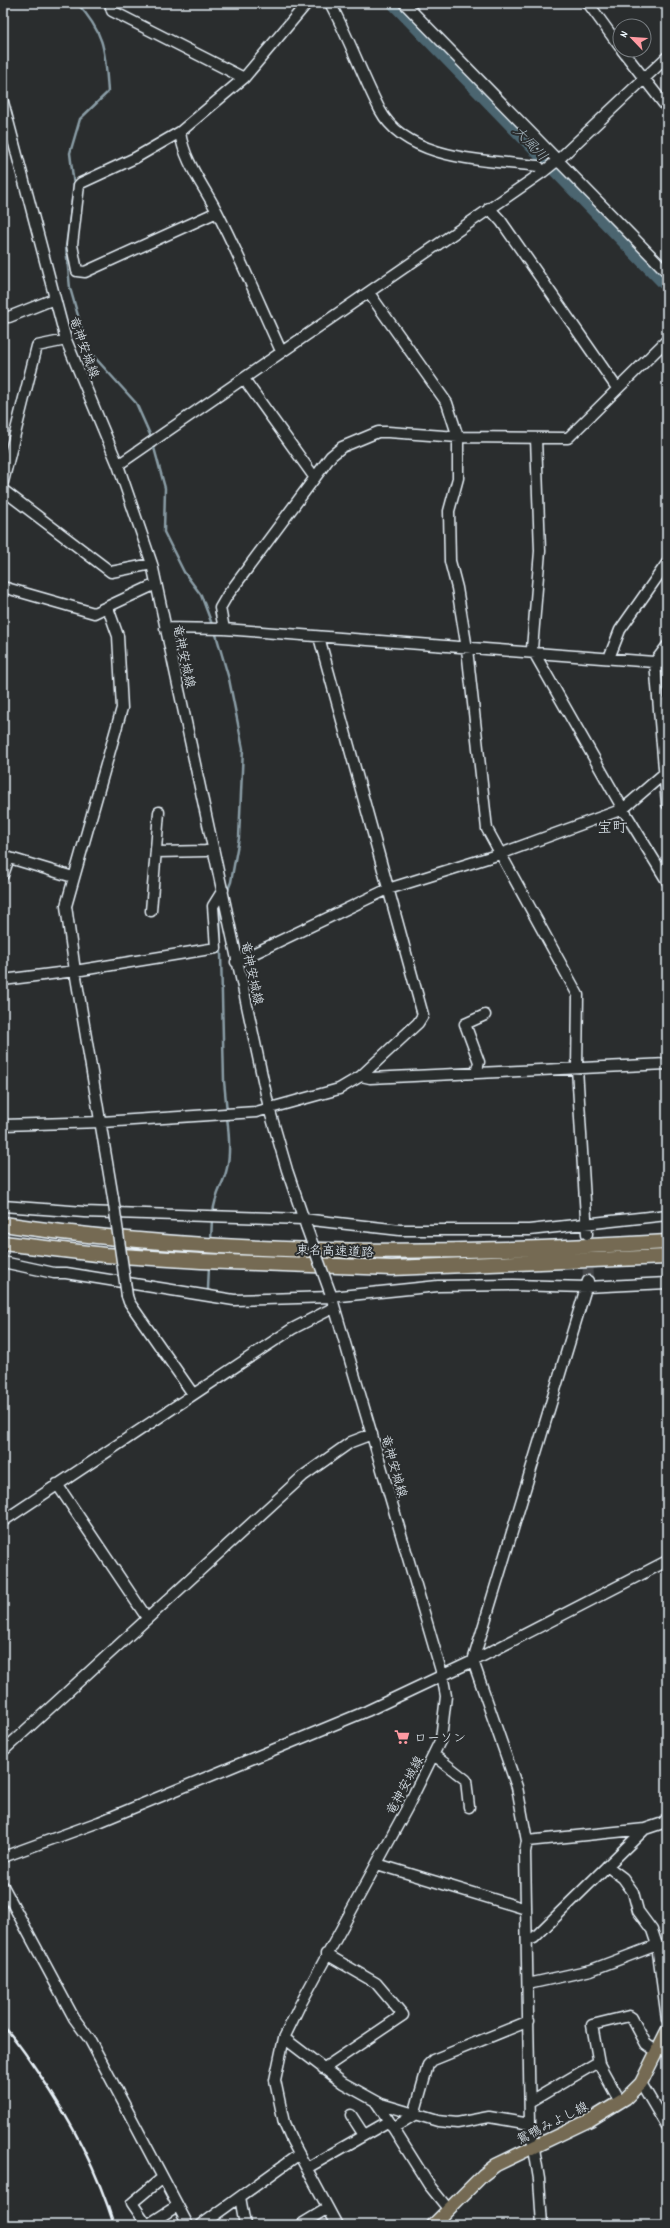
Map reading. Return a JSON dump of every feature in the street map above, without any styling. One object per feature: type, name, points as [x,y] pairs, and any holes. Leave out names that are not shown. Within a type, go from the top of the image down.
[{"type":"highway","name":"東名高速道路","points":[[3,1224],[107,1237],[203,1244],[382,1251],[565,1248],[667,1242]]},
{"type":"highway","name":"東名高速道路","points":[[3,1243],[98,1254],[177,1259],[392,1268],[667,1257]]},
{"type":"main road","name":"鴛鴨みよし線","points":[[433,2225],[483,2175],[496,2165],[590,2120],[620,2102],[636,2089],[656,2051],[666,2036]]},
{"type":"street","points":[[110,3],[112,11],[244,78]]},
{"type":"street","points":[[217,212],[85,272],[77,271],[72,245],[79,185],[135,158],[180,132],[244,78],[307,3]]},
{"type":"street","points":[[330,3],[381,112],[396,129],[412,143],[437,152],[538,166],[543,172]]},
{"type":"street","points":[[404,3],[667,272]]},
{"type":"street","points":[[588,3],[612,36]]},
{"type":"street","points":[[118,465],[244,379],[281,351],[369,293],[489,208],[543,172],[558,160],[667,57]]},
{"type":"street","points":[[628,58],[667,108]]},
{"type":"street","name":"竜神安城線","points":[[3,102],[66,340],[118,465],[152,564],[236,962],[269,1108],[305,1223],[330,1294],[442,1674],[446,1696],[446,1715],[441,1739],[377,1864],[326,1954],[284,2038],[275,2080],[284,2123],[298,2155],[308,2168],[337,2225]]},
{"type":"street","points":[[180,132],[195,174],[217,212],[281,351]]},
{"type":"street","points":[[489,208],[501,222],[617,388]]},
{"type":"street","points":[[369,293],[447,403],[458,437],[458,478],[449,511],[450,562],[457,588],[467,649],[486,829],[578,995],[577,1068],[585,1222],[587,1234]]},
{"type":"street","points":[[3,317],[9,317],[54,299]]},
{"type":"street","points":[[3,482],[37,346],[66,340]]},
{"type":"street","points":[[224,629],[220,608],[227,596],[335,452],[378,432],[458,437],[568,438],[667,340]]},
{"type":"street","points":[[244,379],[315,478]]},
{"type":"street","points":[[536,438],[540,551],[532,649],[623,809],[667,881]]},
{"type":"street","points":[[3,490],[111,572],[152,564]]},
{"type":"street","points":[[609,658],[620,630],[667,563]]},
{"type":"street","points":[[3,586],[94,614],[156,584]]},
{"type":"street","points":[[108,608],[118,636],[122,708],[66,906],[75,971],[114,1198],[127,1296],[129,1302],[193,1394]]},
{"type":"street","points":[[165,628],[224,629],[467,649],[667,663]]},
{"type":"street","points":[[3,1125],[102,1122],[256,1112],[339,1089],[361,1076],[418,1023],[423,1015],[319,637]]},
{"type":"street","points":[[667,646],[657,656],[655,662],[666,773],[667,804]]},
{"type":"street","points":[[236,962],[388,889],[500,854],[623,809],[666,773]]},
{"type":"street","points":[[151,911],[159,812]]},
{"type":"street","points":[[156,852],[206,851],[213,848]]},
{"type":"street","points":[[3,875],[6,857],[73,877]]},
{"type":"street","points":[[3,980],[75,971],[216,948],[213,906],[222,890]]},
{"type":"street","points":[[476,1073],[479,1062],[465,1024],[485,1015]]},
{"type":"street","points":[[361,1076],[370,1078],[667,1064]]},
{"type":"street","points":[[3,1206],[84,1212],[305,1223],[400,1230],[529,1230],[585,1222],[667,1215]]},
{"type":"street","points":[[3,1262],[54,1273],[66,1273],[234,1300],[438,1286],[667,1283]]},
{"type":"street","points":[[542,2225],[539,2179],[530,2124],[525,1852],[527,1841],[517,1787],[472,1661],[587,1284]]},
{"type":"street","points":[[3,1521],[292,1329],[334,1308]]},
{"type":"street","points":[[3,1751],[146,1618],[303,1476],[351,1442],[372,1434]]},
{"type":"street","points":[[57,1484],[146,1618]]},
{"type":"street","points":[[3,1857],[99,1822],[367,1711],[472,1661],[667,1561]]},
{"type":"street","points":[[434,1754],[466,1780],[470,1797],[469,1807]]},
{"type":"street","points":[[527,1841],[645,1829],[666,1822]]},
{"type":"street","points":[[527,1941],[534,1938],[645,1829]]},
{"type":"street","points":[[377,1864],[526,1909]]},
{"type":"street","points":[[607,1866],[623,1878],[633,1892],[638,1910],[662,1946],[667,2019]]},
{"type":"street","points":[[3,1886],[74,2018],[90,2040],[188,2225]]},
{"type":"street","points":[[528,1984],[591,1970],[662,1946]]},
{"type":"street","points":[[323,2069],[403,2014],[376,1983],[326,1954]]},
{"type":"street","points":[[620,2102],[598,2062],[592,2025],[629,2016],[632,2018],[646,2044],[656,2051]]},
{"type":"street","points":[[414,2115],[428,2065],[433,2060],[529,2021]]},
{"type":"street","points":[[284,2038],[343,2083],[376,2102],[414,2115],[438,2121],[457,2123],[489,2117],[530,2124]]},
{"type":"street","points":[[530,2102],[598,2062]]},
{"type":"street","points":[[640,2083],[667,2127]]},
{"type":"street","points":[[376,2102],[429,2185],[449,2210]]},
{"type":"street","points":[[351,2115],[364,2135]]},
{"type":"street","points":[[308,2168],[364,2135],[414,2115]]},
{"type":"street","points":[[201,2225],[298,2155]]},
{"type":"street","points":[[162,2178],[132,2203],[145,2222],[149,2224],[177,2206]]},
{"type":"street","points":[[240,2197],[245,2225]]},
{"type":"street","points":[[300,2225],[328,2208]]},
{"type":"waterway","points":[[77,3],[87,14],[99,34],[105,54],[108,92],[80,119],[70,153],[74,186],[66,247],[70,288],[88,350],[136,403],[152,439]]},
{"type":"waterway","name":"大風川","points":[[395,3],[667,284]]},
{"type":"waterway","points":[[153,444],[165,488],[164,532],[184,572],[201,595],[213,627]]},
{"type":"waterway","points":[[215,631],[229,679],[243,749],[239,838],[231,882],[227,892]]},
{"type":"waterway","points":[[222,906],[220,910],[224,1081],[227,1112]]},
{"type":"waterway","points":[[213,1213],[214,1206],[226,1174],[229,1156],[227,1117]]},
{"type":"waterway","points":[[211,1241],[212,1218]]},
{"type":"waterway","points":[[208,1289],[209,1266]]},
{"type":"tunnel","points":[[587,1254],[588,1281]]},
{"type":"railway","points":[[3,2026],[30,2060],[72,2127],[100,2185],[114,2225]]},
{"type":"place","name":"ローソン","points":[[402,1737]]},
{"type":"district","name":"宝町","points":[[612,827]]}]
